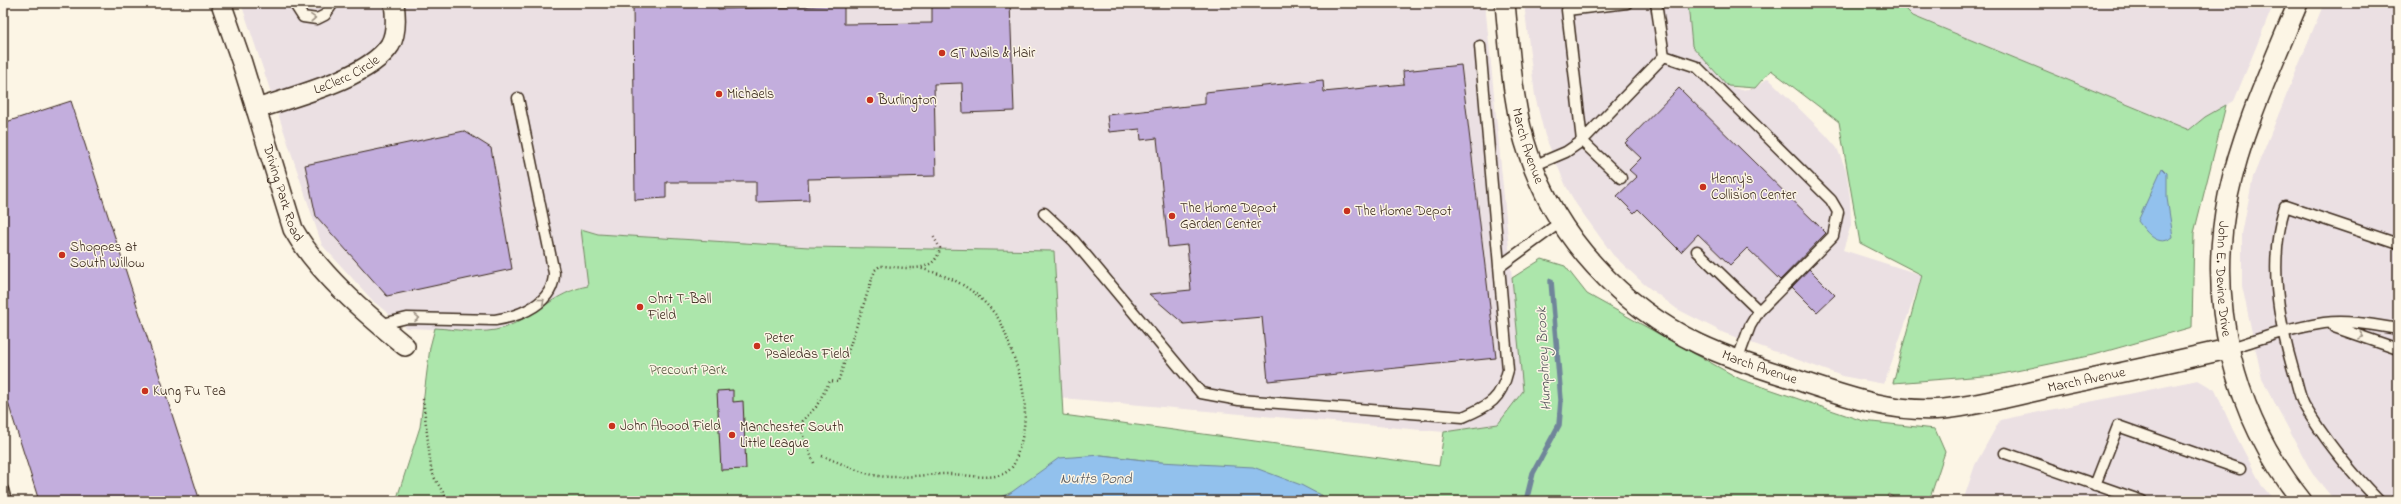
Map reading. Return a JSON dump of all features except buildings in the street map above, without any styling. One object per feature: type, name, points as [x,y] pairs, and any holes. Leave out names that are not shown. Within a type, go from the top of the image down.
[{"type":"street","name":"Driving Park Road","points":[[221,3],[242,63],[288,215],[303,246],[378,325],[405,346]]},
{"type":"street","name":"LeClerc Circle","points":[[256,109],[353,74],[377,60],[390,44],[396,25],[394,3]]},
{"type":"street","name":"March Avenue","points":[[1505,3],[1518,114],[1533,166],[1545,195],[1594,266],[1626,296],[1660,322],[1698,344],[1737,361],[1859,400],[1901,408],[1943,409],[1994,400],[2228,349]]},
{"type":"street","name":"John E. Devine Drive","points":[[2298,3],[2251,124],[2228,197],[2221,264],[2228,349],[2240,388],[2258,433],[2287,482],[2302,501]]},
{"type":"lane","points":[[294,3],[303,17],[312,20],[325,15],[333,6],[333,3]]},
{"type":"lane","points":[[1621,178],[1582,141],[1567,10],[1627,3]]},
{"type":"lane","points":[[1656,3],[1664,56]]},
{"type":"lane","points":[[1044,213],[1074,241],[1201,393],[1239,400],[1463,416],[1491,404],[1505,383],[1508,370],[1480,46]]},
{"type":"lane","points":[[1533,166],[1566,152],[1582,141],[1664,56]]},
{"type":"lane","points":[[1664,56],[1697,67],[1831,200],[1838,212],[1833,236],[1759,311],[1750,326],[1737,361]]},
{"type":"lane","points":[[378,325],[407,318],[495,320],[507,318],[527,311],[545,299],[554,285],[554,273],[518,98]]},
{"type":"lane","points":[[2378,501],[2340,460],[2303,404],[2283,332],[2279,310],[2276,256],[2281,221],[2285,206],[2398,244]]},
{"type":"lane","points":[[1499,267],[1562,221]]},
{"type":"lane","points":[[1697,251],[1759,311]]},
{"type":"lane","points":[[2228,349],[2283,332],[2325,323],[2366,324],[2398,328]]},
{"type":"lane","points":[[2325,323],[2398,349]]},
{"type":"lane","points":[[2095,485],[2118,426],[2240,469]]},
{"type":"lane","points":[[2005,453],[2142,501]]},
{"type":"lane","points":[[3,490],[6,501]]},
{"type":"path","points":[[919,268],[935,260],[940,252],[940,248],[933,236]]},
{"type":"path","points":[[814,463],[801,432],[802,421],[816,407],[830,381],[838,382],[877,267],[919,268],[965,285],[996,315],[1002,324],[1020,372],[1026,399],[1025,429],[1014,464],[1010,470],[998,474],[979,476],[949,474],[896,478],[872,474],[822,456]]},
{"type":"path","points":[[423,399],[431,468],[448,501]]},
{"type":"shaded area","points":[[241,3],[1485,3],[1523,391],[1498,424],[1444,432],[1062,398],[1054,251],[809,247],[598,234],[582,229],[588,286],[574,288],[542,309],[501,329],[488,331],[406,328],[374,302],[322,245]]},
{"type":"shaded area","points":[[1524,3],[1688,3],[1692,46],[1728,86],[1741,90],[1755,88],[1768,78],[1825,134],[1837,148],[1846,170],[1850,197],[1851,225],[1843,250],[1922,275],[1884,384],[1842,376],[1724,333],[1677,309],[1644,284],[1613,255],[1576,204],[1566,186],[1545,136],[1535,96]]},
{"type":"shaded area","points":[[1900,3],[2274,3],[2234,101],[2205,117],[2189,130],[1913,16]]},
{"type":"shaded area","points":[[2324,3],[2398,3],[2398,501],[2335,501],[2312,473],[2262,379],[2242,286],[2242,234],[2253,177]]},
{"type":"shaded area","points":[[2198,380],[2215,390],[2233,430],[2262,486],[2275,501],[1963,501],[1975,465],[2000,420]]},
{"type":"green space","points":[[1688,3],[1900,3],[1913,16],[2189,130],[2205,117],[2226,105],[2194,233],[2192,327],[2093,355],[1997,375],[1893,383],[1922,275],[1860,243],[1839,122],[1771,70],[1755,88],[1728,86],[1692,46]]},
{"type":"green space","name":"Precourt Park","points":[[581,229],[598,234],[809,247],[1054,251],[1063,415],[1439,466],[1444,432],[1498,424],[1523,391],[1512,278],[1542,259],[1565,266],[1587,294],[1740,379],[1863,421],[1935,429],[1945,452],[1929,501],[1900,501],[1888,494],[1886,501],[1529,501],[1522,496],[1519,501],[1325,501],[1322,495],[1160,462],[1101,455],[991,501],[396,501],[420,427],[430,347],[435,328],[487,331],[503,328],[525,318],[566,293],[588,286]]},
{"type":"water","points":[[2162,168],[2167,173],[2167,198],[2173,237],[2162,241],[2153,238],[2138,221]]},
{"type":"water","name":"Nutts Pond","points":[[1101,455],[1160,462],[1253,467],[1301,485],[1322,496],[1325,501],[991,501],[1009,494],[1059,458]]},
{"type":"waterway","name":"Humphrey Brook","points":[[1526,501],[1533,473],[1559,425],[1561,400],[1551,281]]},
{"type":"place","name":"GT Nails & Hair","points":[[942,53]]},
{"type":"place","name":"Michaels","points":[[719,94]]},
{"type":"place","name":"Burlington","points":[[870,100]]},
{"type":"place","name":"Henry's Collision Center","points":[[1703,187]]},
{"type":"place","name":"The Home Depot","points":[[1347,211]]},
{"type":"place","name":"The Home Depot Garden Center","points":[[1172,216]]},
{"type":"place","name":"Shoppes at South Willow","points":[[62,255]]},
{"type":"place","name":"Ohrt T-Ball Field","points":[[640,307]]},
{"type":"place","name":"Peter Psaledas Field","points":[[757,346]]},
{"type":"place","name":"Kung Fu Tea","points":[[145,391]]},
{"type":"place","name":"John Abood Field","points":[[612,426]]},
{"type":"place","name":"Manchester South Little League","points":[[732,435]]}]
